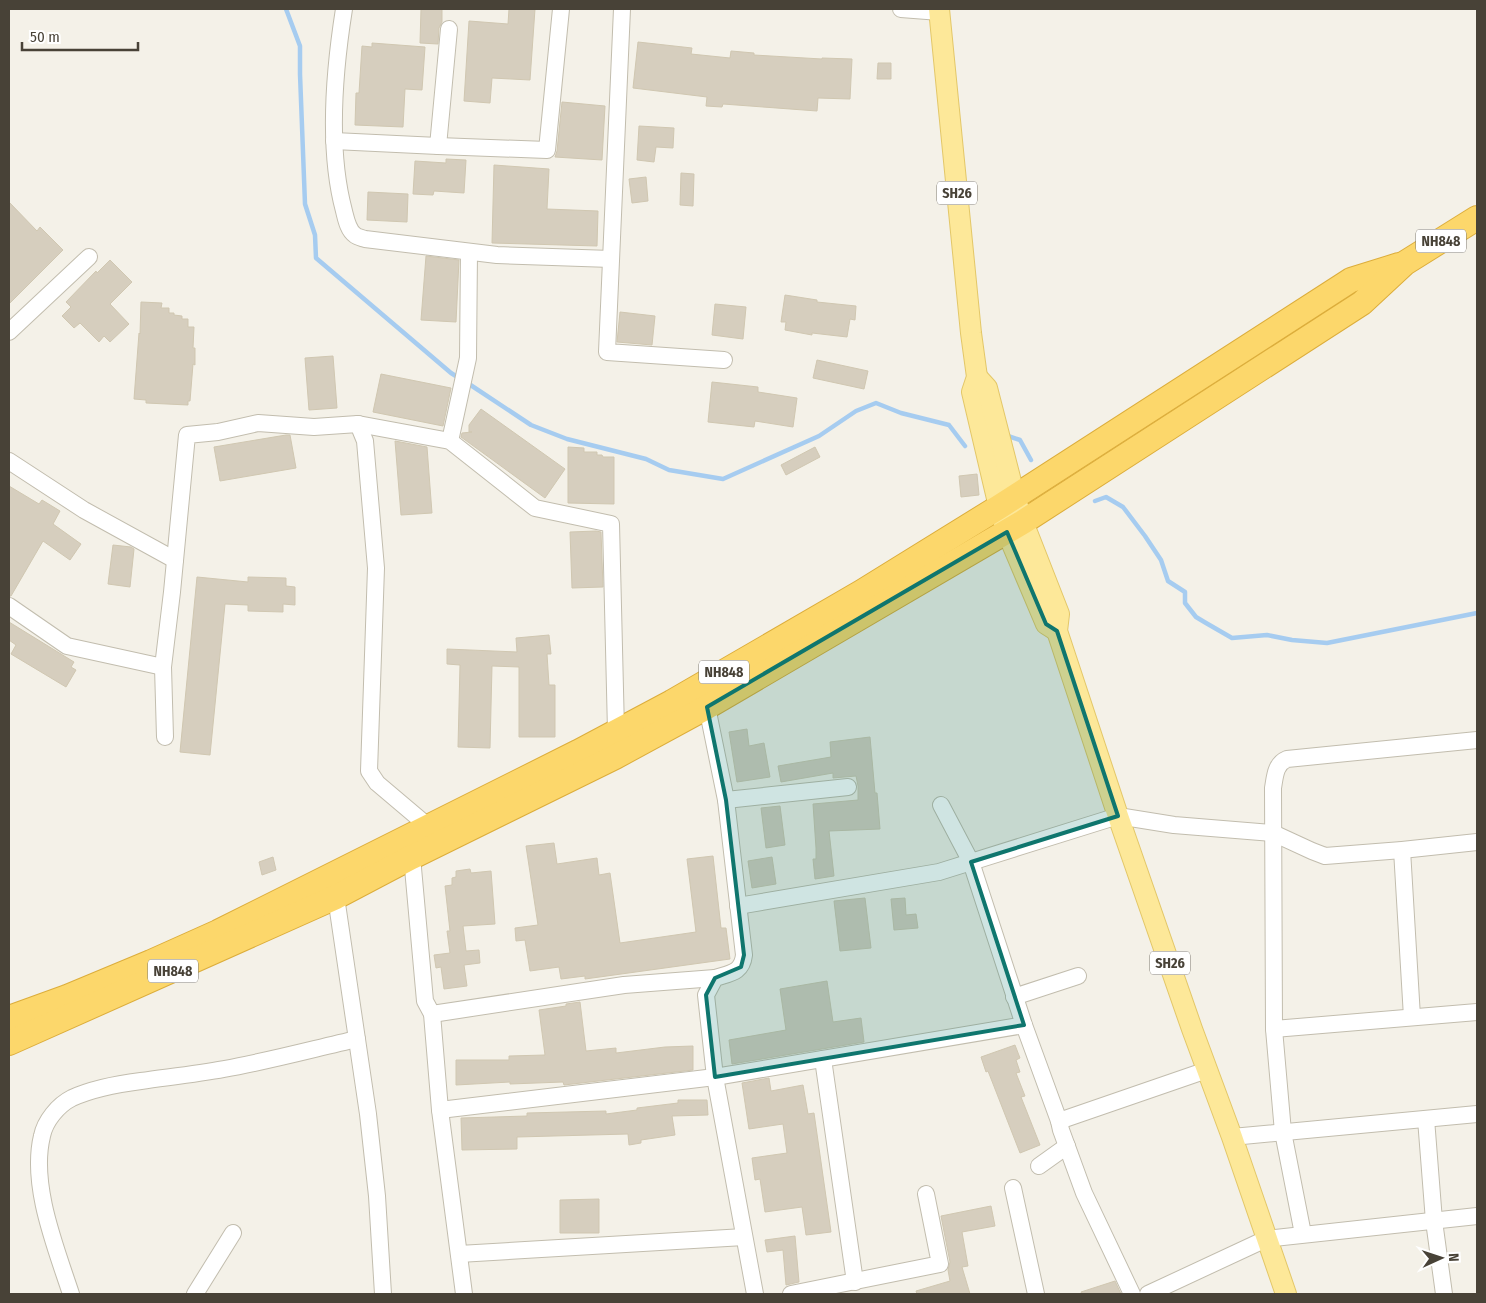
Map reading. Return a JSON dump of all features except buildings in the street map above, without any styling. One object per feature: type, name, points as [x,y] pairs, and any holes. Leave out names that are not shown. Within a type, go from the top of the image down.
[{"type":"highway","name":"NH848","points":[[9,1043],[332,887],[429,827],[616,731],[702,697],[1015,527],[1362,303],[1405,263],[1477,218]]},
{"type":"highway","name":"NH848","points":[[9,1018],[67,997],[218,932],[412,857],[615,757],[860,593],[1007,502],[1351,280],[1405,263]]},
{"type":"main road","name":"SH26","points":[[940,10],[971,333],[978,377],[972,392],[1015,527],[1059,614],[1057,631],[1118,816],[1286,1294]]},
{"type":"street","points":[[344,9],[339,37],[334,141],[338,190],[347,223],[355,235],[366,239],[497,255],[611,259]]},
{"type":"street","points":[[334,141],[546,150],[561,9]]},
{"type":"street","points":[[622,9],[607,352],[724,360]]},
{"type":"street","points":[[901,9],[940,10]]},
{"type":"street","points":[[438,146],[449,29]]},
{"type":"street","points":[[450,441],[468,358],[469,252]]},
{"type":"street","points":[[9,332],[89,257]]},
{"type":"street","points":[[165,737],[163,667],[187,435],[218,432],[258,423],[314,427],[358,424],[450,441],[535,508],[611,524],[616,731]]},
{"type":"street","points":[[358,424],[365,442],[376,568],[369,771],[377,783],[429,827]]},
{"type":"street","points":[[9,461],[84,510],[175,560]]},
{"type":"street","points":[[9,606],[67,646],[163,667]]},
{"type":"street","points":[[432,1014],[624,985],[715,978],[735,972],[741,968],[744,955],[726,800],[702,697]]},
{"type":"street","points":[[1303,1234],[1283,1132],[1274,1028],[1273,788],[1277,769],[1281,761],[1305,756],[1477,740]]},
{"type":"street","points":[[726,800],[848,787]]},
{"type":"street","points":[[940,805],[971,862],[1014,996],[1066,1146],[1084,1193],[1132,1294]]},
{"type":"street","points":[[738,906],[939,872],[1118,816],[1174,825],[1273,832],[1325,856],[1477,842]]},
{"type":"street","points":[[1402,850],[1412,1017]]},
{"type":"street","points":[[412,857],[426,1001],[432,1014],[440,1110],[464,1294]]},
{"type":"street","points":[[332,887],[368,1114],[375,1178],[383,1294]]},
{"type":"street","points":[[1014,996],[1078,976]]},
{"type":"street","points":[[715,978],[706,995],[715,1077],[755,1294]]},
{"type":"street","points":[[1274,1028],[1477,1012]]},
{"type":"street","points":[[440,1110],[715,1077],[1024,1025]]},
{"type":"street","points":[[71,1294],[49,1228],[41,1191],[39,1158],[42,1134],[51,1116],[57,1110],[69,1100],[111,1085],[224,1069],[357,1038]]},
{"type":"street","points":[[823,1059],[855,1282]]},
{"type":"street","points":[[1059,1122],[1207,1070]]},
{"type":"street","points":[[1232,1136],[1477,1114]]},
{"type":"street","points":[[1426,1119],[1434,1221],[1444,1294]]},
{"type":"street","points":[[1040,1166],[1066,1146]]},
{"type":"street","points":[[1013,1188],[1036,1294]]},
{"type":"street","points":[[791,1294],[940,1264],[926,1194]]},
{"type":"street","points":[[1148,1294],[1266,1239],[1477,1216]]},
{"type":"street","points":[[195,1294],[233,1233]]},
{"type":"street","points":[[459,1254],[744,1237]]},
{"type":"highlighted area","points":[[1007,532],[1046,624],[1057,631],[1118,816],[971,862],[1024,1025],[715,1077],[706,995],[715,978],[741,967],[744,955],[726,800],[707,707]]},
{"type":"waterway","points":[[286,9],[300,46],[305,204],[315,235],[316,258],[459,378]]},
{"type":"waterway","points":[[466,382],[531,425],[567,439],[646,459],[669,470],[723,479],[819,436],[856,411],[876,403],[901,413],[949,425],[965,446]]},
{"type":"waterway","points":[[1005,435],[1020,440],[1031,460]]},
{"type":"waterway","points":[[1095,501],[1106,497],[1123,507],[1161,560],[1168,581],[1185,592],[1185,603],[1196,617],[1232,638],[1267,635],[1292,640],[1327,643],[1477,613]]}]
